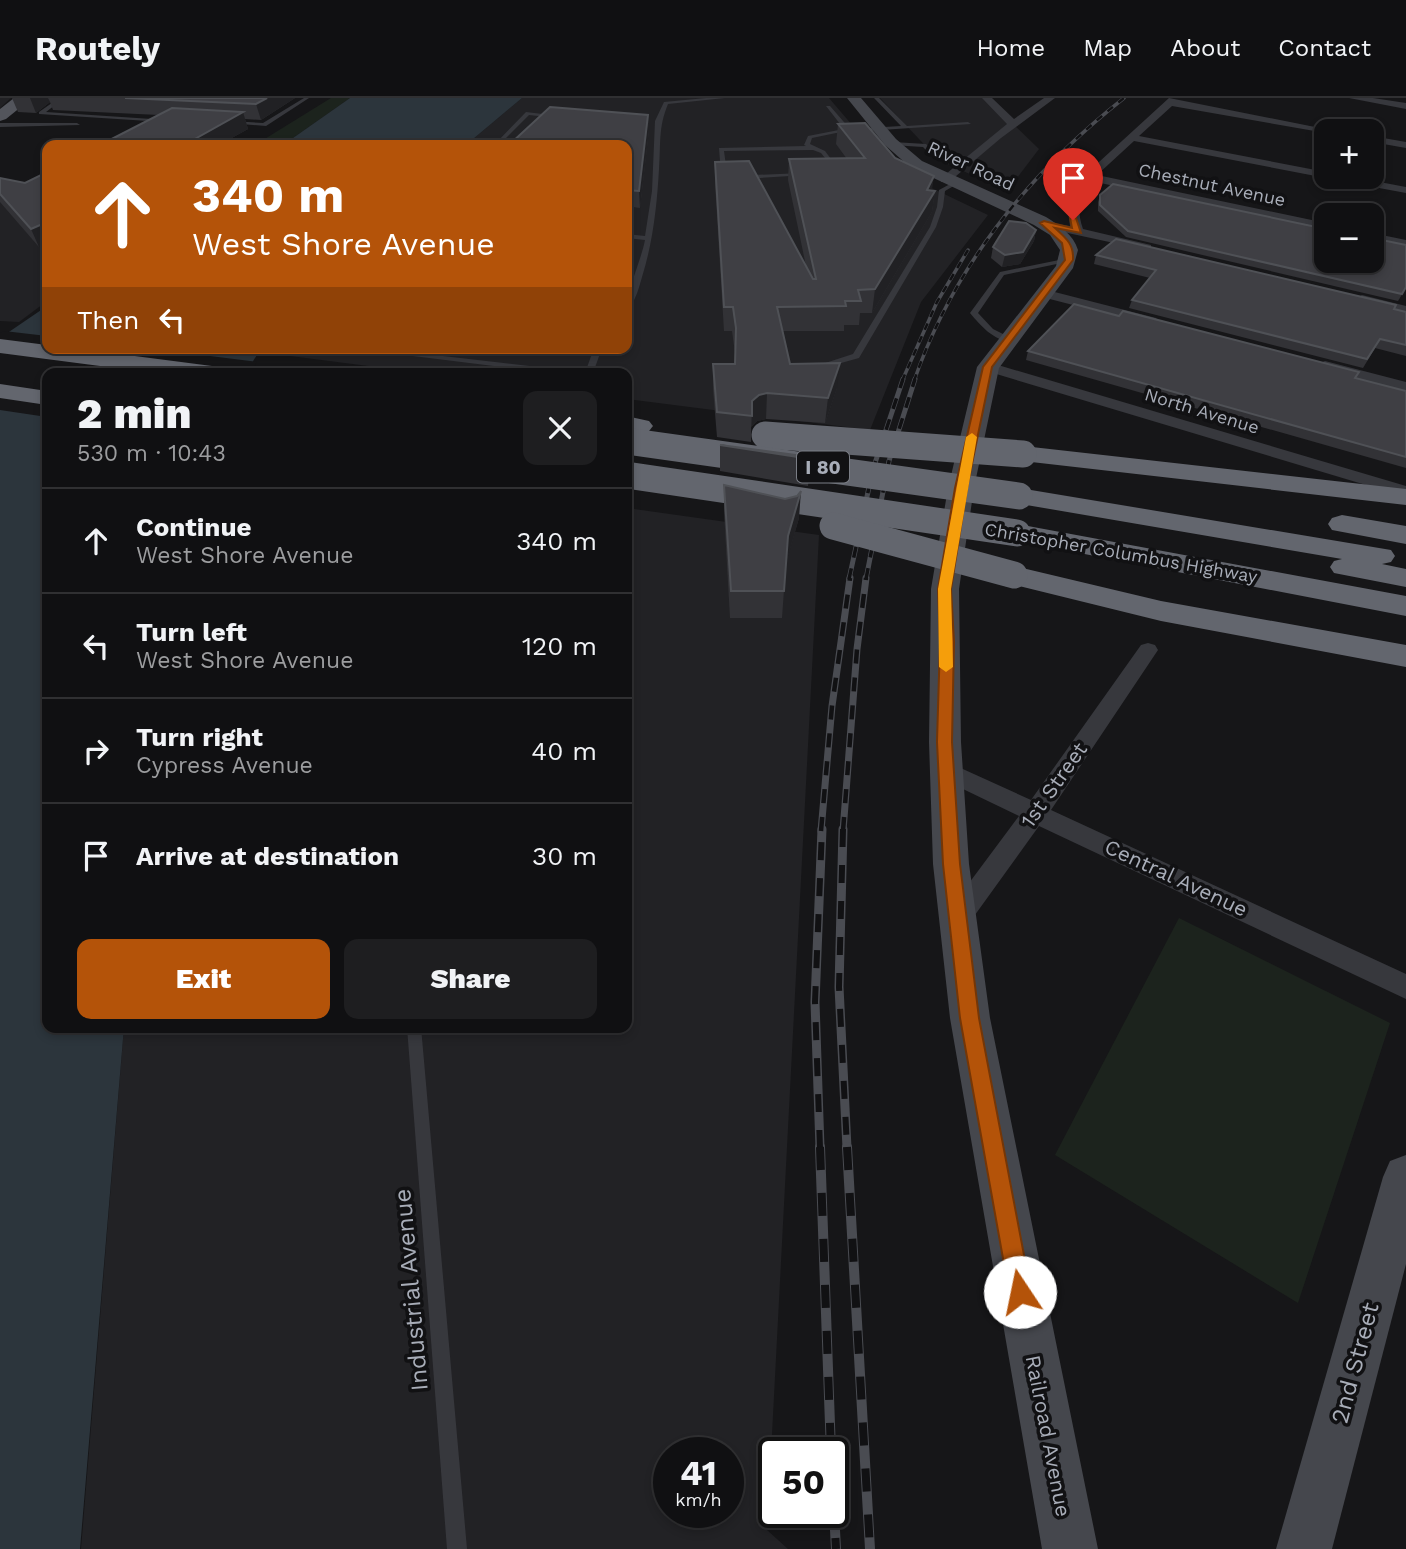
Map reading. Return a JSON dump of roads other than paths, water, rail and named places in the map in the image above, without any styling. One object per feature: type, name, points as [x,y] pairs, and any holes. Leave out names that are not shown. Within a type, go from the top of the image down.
[{"type":"highway","points":[[0,346],[42,351]]},
{"type":"highway","points":[[63,354],[173,368]]},
{"type":"highway","points":[[0,361],[52,368]]},
{"type":"highway","points":[[0,375],[42,380]]},
{"type":"highway","points":[[0,391],[42,397]]},
{"type":"highway","points":[[632,431],[1020,494],[1406,494]]},
{"type":"highway","name":"Christopher Columbus Highway","points":[[632,431],[1406,560]]},
{"type":"highway","name":"Christopher Columbus Highway","points":[[632,457],[1406,535]]},
{"type":"highway","name":"Christopher Columbus Highway","points":[[632,476],[1020,494],[1406,578]]},
{"type":"highway","points":[[632,477],[840,527],[1014,575],[1161,611],[1406,656]]},
{"type":"highway","name":"Christopher Columbus Highway","points":[[1020,494],[1406,606]]},
{"type":"main road","points":[[0,116],[24,98]]},
{"type":"main road","name":"River Road","points":[[854,98],[893,145],[919,166],[949,182],[1044,223]]},
{"type":"main road","points":[[988,367],[1069,260],[1070,251],[1066,242],[1044,223]]},
{"type":"main road","name":"Railroad Avenue","points":[[988,367],[961,488],[945,589],[946,771],[958,918],[972,1031],[1069,1549]]},
{"type":"main road","name":"2nd Street","points":[[1304,1549],[1406,1177]]},
{"type":"street","points":[[987,98],[1013,124]]},
{"type":"street","points":[[949,182],[962,165],[1050,98]]},
{"type":"street","points":[[1354,98],[1406,106]]},
{"type":"street","points":[[1078,232],[1073,220],[1073,198],[1080,185],[1172,101],[1314,128]]},
{"type":"street","points":[[1132,138],[1314,173]]},
{"type":"street","points":[[1384,141],[1406,145]]},
{"type":"street","name":"Chestnut Avenue","points":[[1090,177],[1314,224]]},
{"type":"street","points":[[1384,186],[1406,190]]},
{"type":"street","points":[[1044,223],[1165,252]]},
{"type":"street","points":[[1384,239],[1406,244]]},
{"type":"street","points":[[1043,293],[1164,324]]},
{"type":"street","points":[[1353,297],[1406,310]]},
{"type":"street","points":[[1312,363],[1406,387]]},
{"type":"street","name":"North Avenue","points":[[988,367],[1406,494]]},
{"type":"street","name":"1st Street","points":[[958,918],[1036,812],[1147,650]]},
{"type":"street","name":"Central Avenue","points":[[946,771],[1406,987]]},
{"type":"lane","points":[[62,98],[41,113],[168,121]]},
{"type":"lane","points":[[223,123],[264,125],[307,98]]},
{"type":"lane","points":[[656,98],[666,103],[723,98]]},
{"type":"lane","points":[[854,98],[868,98]]},
{"type":"lane","points":[[876,98],[905,127]]},
{"type":"lane","points":[[632,298],[648,238],[658,121],[666,103]]},
{"type":"lane","points":[[828,107],[849,131]]},
{"type":"lane","points":[[501,140],[528,113],[569,117]]},
{"type":"lane","points":[[645,121],[658,121]]},
{"type":"lane","points":[[832,174],[837,171],[822,152],[807,145],[810,136],[968,124]]},
{"type":"lane","points":[[0,125],[89,125]]},
{"type":"lane","points":[[893,145],[924,145],[935,156],[962,165]]},
{"type":"lane","points":[[806,174],[729,178],[724,174],[720,149],[814,148]]},
{"type":"lane","points":[[809,371],[856,356],[933,227],[942,190],[949,182]]},
{"type":"lane","points":[[632,237],[648,238]]},
{"type":"lane","points":[[1008,340],[990,331],[974,313],[1002,273],[1069,260]]},
{"type":"lane","points":[[405,354],[529,368]]},
{"type":"lane","name":"Industrial Avenue","points":[[414,1033],[457,1549]]},
{"type":"railway","points":[[914,381],[950,299],[999,224],[1057,157],[1124,98]]},
{"type":"railway","points":[[902,381],[937,302],[968,250]]},
{"type":"railway","points":[[849,579],[873,469],[903,379]]},
{"type":"railway","points":[[866,579],[889,461],[915,379]]},
{"type":"railway","points":[[821,831],[832,706],[850,578]]},
{"type":"railway","points":[[843,831],[857,649],[866,578]]},
{"type":"railway","points":[[820,1148],[815,1002],[822,829]]},
{"type":"railway","points":[[843,829],[839,987],[847,1148]]},
{"type":"railway","points":[[820,1147],[830,1437]]},
{"type":"railway","points":[[847,1147],[870,1549]]},
{"type":"railway","points":[[835,1528],[836,1549]]}]
